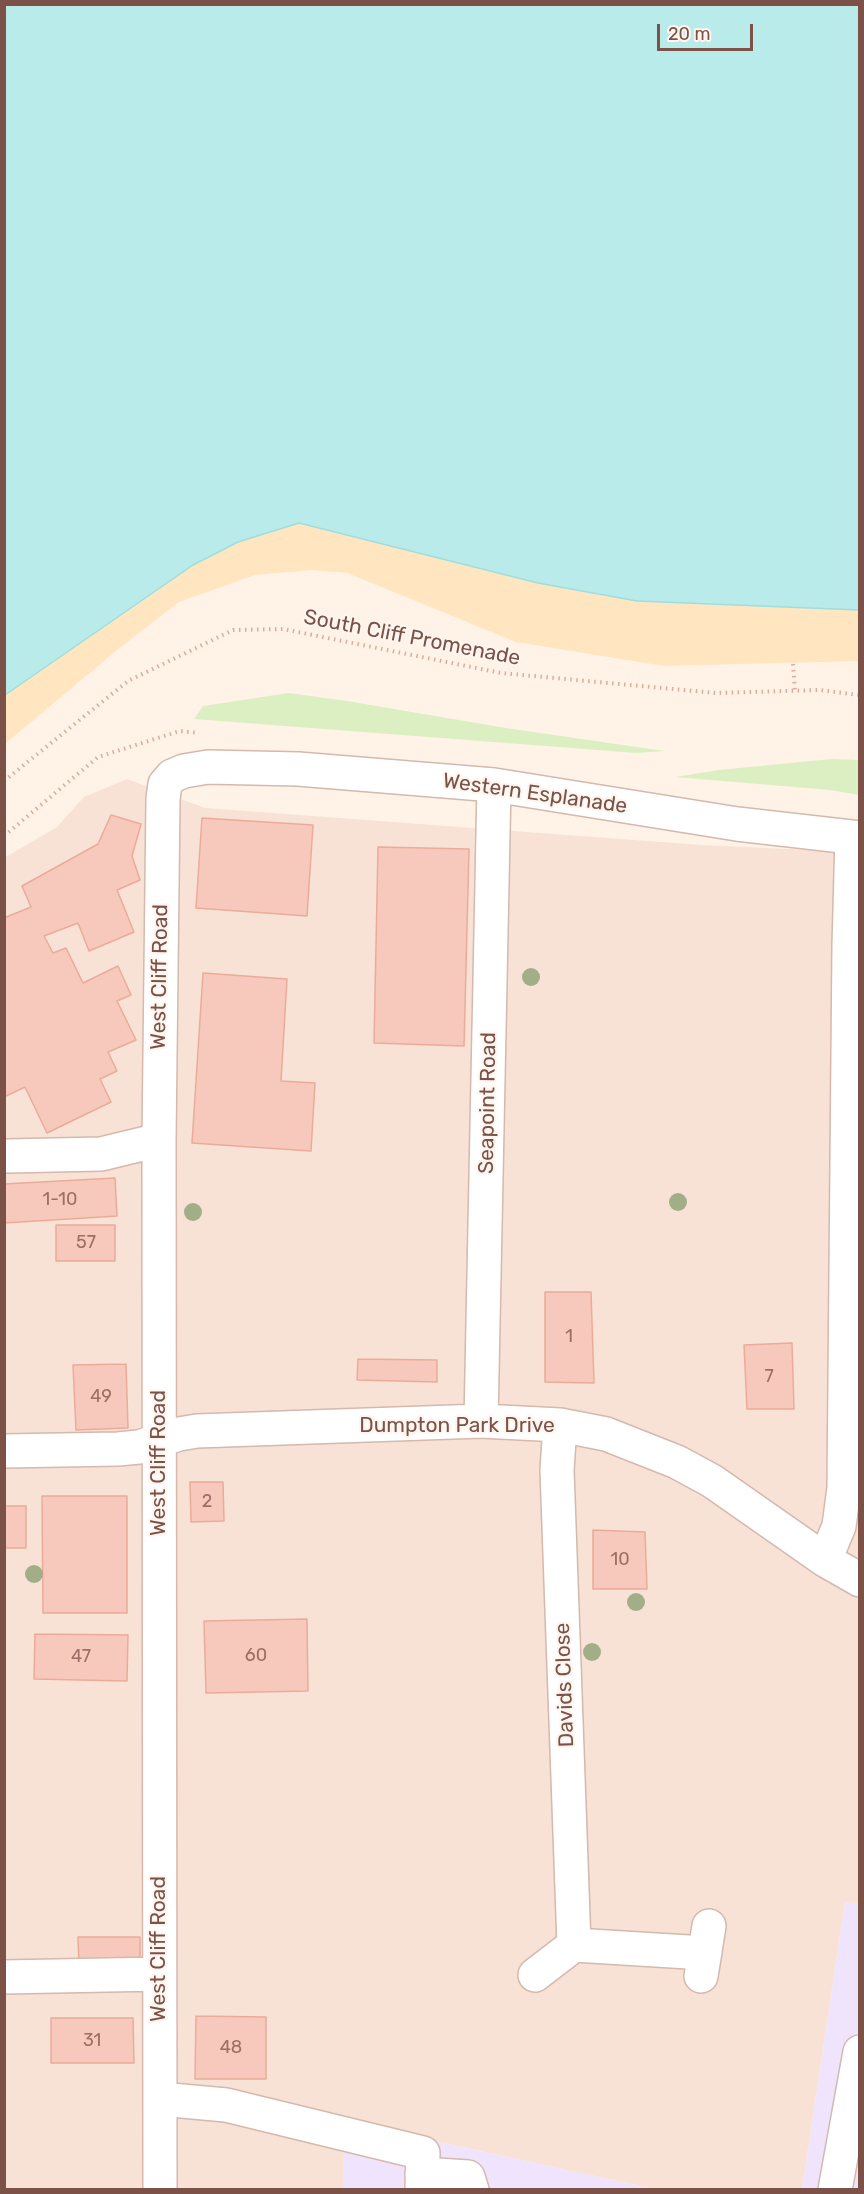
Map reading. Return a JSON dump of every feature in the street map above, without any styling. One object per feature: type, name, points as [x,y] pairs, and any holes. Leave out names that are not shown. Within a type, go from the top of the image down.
[{"type":"street","name":"Western Esplanade","points":[[208,767],[298,769],[494,785],[737,824],[856,838]]},
{"type":"street","name":"West Cliff Road","points":[[160,2190],[159,1140],[163,799],[165,784],[172,776],[184,771],[208,767]]},
{"type":"street","name":"Seapoint Road","points":[[481,1421],[494,785]]},
{"type":"street","points":[[825,1560],[839,1526],[844,1488],[849,946],[856,838]]},
{"type":"street","points":[[8,1156],[101,1154],[159,1140]]},
{"type":"street","name":"Dumpton Park Drive","points":[[4,1451],[140,1447],[197,1431],[481,1421],[560,1425],[606,1434],[677,1462],[712,1481],[825,1560],[860,1580]]},
{"type":"street","name":"Davids Close","points":[[560,1425],[557,1470],[574,1945]]},
{"type":"street","points":[[535,1975],[574,1945],[705,1952]]},
{"type":"street","points":[[4,1977],[159,1974]]},
{"type":"street","points":[[835,2190],[860,2052]]},
{"type":"street","points":[[160,2099],[226,2105],[423,2153],[422,2182],[468,2177],[472,2190]]},
{"type":"path","name":"South Cliff Promenade","points":[[4,781],[128,681],[233,630],[283,629],[501,673],[716,693],[819,690],[860,695]]},
{"type":"path","points":[[793,664],[795,691]]},
{"type":"path","points":[[4,836],[98,757],[180,731],[201,734]]},
{"type":"shaded area","points":[[127,779],[205,808],[701,845],[830,851],[859,859],[860,1904],[845,1902],[802,2189],[654,2189],[344,2121],[343,2189],[5,2189],[4,858],[57,827],[84,797]]},
{"type":"shaded area","points":[[845,1902],[859,1904],[859,2189],[802,2190]]},
{"type":"shaded area","points":[[343,2121],[654,2189],[343,2190]]},
{"type":"green space","points":[[289,693],[664,751],[637,753],[194,719],[203,706]]},
{"type":"green space","points":[[832,759],[859,760],[859,795],[830,790],[675,777],[719,770]]},
{"type":"sand","points":[[297,468],[859,572],[859,661],[664,666],[516,642],[347,573],[311,570],[255,575],[179,602],[117,650],[5,744],[5,537]]},
{"type":"water","points":[[5,4],[859,5],[859,610],[637,601],[538,583],[299,523],[238,542],[193,565],[5,695]]},
{"type":"building","points":[[111,815],[141,824],[132,856],[140,880],[117,890],[134,932],[89,951],[78,923],[44,936],[53,953],[66,948],[83,983],[118,966],[131,995],[117,1001],[136,1040],[108,1052],[117,1071],[100,1079],[111,1102],[47,1133],[25,1087],[4,1097],[4,918],[31,907],[22,886],[98,844]]},
{"type":"building","points":[[202,818],[313,825],[307,916],[196,908]]},
{"type":"building","points":[[378,847],[469,849],[464,1046],[374,1043]]},
{"type":"building","points":[[203,973],[287,979],[281,1081],[315,1083],[311,1151],[192,1143]]},
{"type":"building","points":[[115,1178],[117,1216],[4,1223],[4,1184]]},
{"type":"building","points":[[56,1225],[115,1225],[115,1261],[56,1261]]},
{"type":"building","points":[[545,1292],[591,1292],[594,1383],[545,1382]]},
{"type":"building","points":[[792,1343],[794,1409],[747,1409],[744,1345]]},
{"type":"building","points":[[358,1359],[437,1360],[437,1382],[357,1380]]},
{"type":"building","points":[[126,1364],[128,1428],[76,1430],[73,1365]]},
{"type":"building","points":[[190,1482],[223,1482],[224,1521],[191,1522]]},
{"type":"building","points":[[42,1496],[127,1496],[127,1613],[43,1613]]},
{"type":"building","points":[[4,1506],[26,1506],[26,1548],[4,1548]]},
{"type":"building","points":[[593,1530],[645,1532],[647,1589],[593,1589]]},
{"type":"building","points":[[307,1619],[308,1691],[206,1693],[204,1621]]},
{"type":"building","points":[[35,1634],[128,1635],[127,1681],[34,1679]]},
{"type":"building","points":[[78,1937],[140,1937],[140,1964],[79,1964]]},
{"type":"building","points":[[196,2016],[266,2017],[266,2079],[195,2079]]},
{"type":"building","points":[[51,2018],[133,2018],[134,2063],[51,2063]]}]
